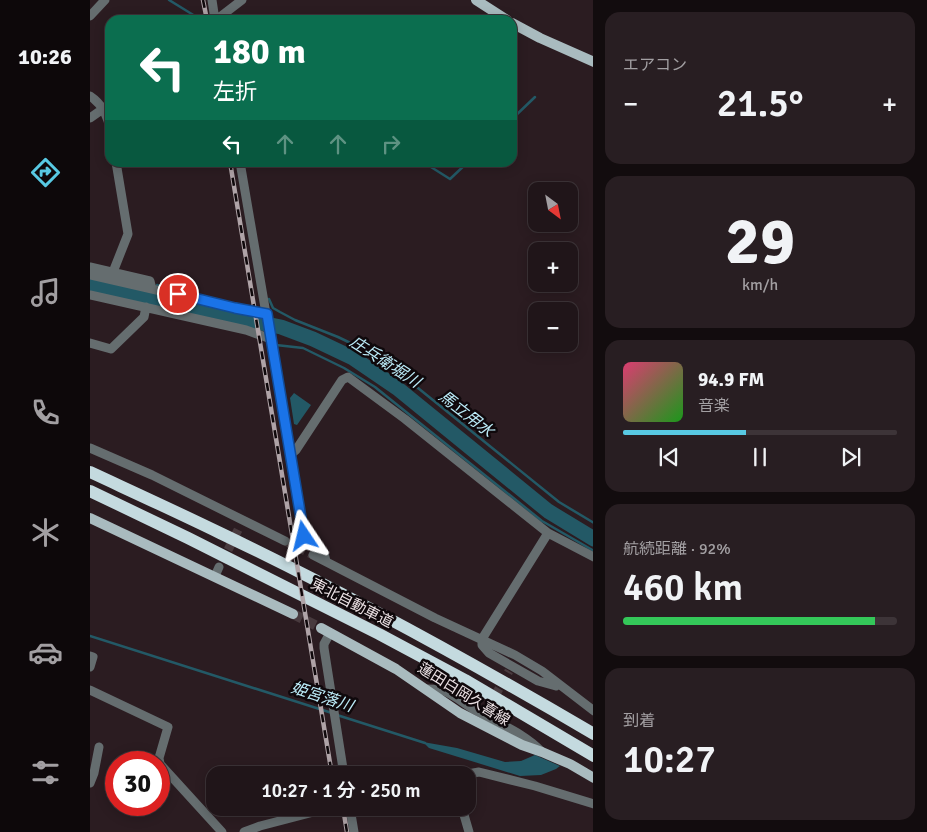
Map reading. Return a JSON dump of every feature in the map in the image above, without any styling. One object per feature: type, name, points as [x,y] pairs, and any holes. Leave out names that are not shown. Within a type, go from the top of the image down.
[{"type":"highway","name":"東北自動車道","points":[[90,472],[220,532],[334,590],[440,646],[593,734]]},
{"type":"highway","name":"東北自動車道","points":[[90,491],[379,634],[465,680],[593,756]]},
{"type":"main road","points":[[476,0],[499,15]]},
{"type":"main road","points":[[517,26],[593,62]]},
{"type":"main road","points":[[90,518],[217,572],[293,614]]},
{"type":"main road","name":"蓮田白岡久喜線","points":[[326,630],[396,669],[481,724],[522,745],[570,764],[593,778]]},
{"type":"street","points":[[90,16],[105,0]]},
{"type":"street","points":[[212,0],[215,15]]},
{"type":"street","points":[[222,15],[242,0]]},
{"type":"street","points":[[90,96],[105,106]]},
{"type":"street","points":[[90,118],[105,108]]},
{"type":"street","points":[[114,272],[128,234],[117,167]]},
{"type":"street","points":[[241,167],[268,316],[304,536],[306,540],[324,553],[326,561]]},
{"type":"street","points":[[90,267],[150,281],[152,289]]},
{"type":"street","points":[[90,275],[268,316]]},
{"type":"street","points":[[90,296],[146,307],[271,337]]},
{"type":"street","points":[[90,343],[112,349],[144,317],[146,307]]},
{"type":"street","points":[[290,455],[296,450],[342,380],[348,377],[405,419],[548,533],[593,557]]},
{"type":"street","points":[[90,448],[152,475],[241,524],[285,540]]},
{"type":"street","points":[[548,533],[482,639],[482,645],[484,650],[511,668],[538,681],[560,687]]},
{"type":"street","points":[[313,555],[435,618],[515,655],[542,671],[593,711]]},
{"type":"street","points":[[326,630],[324,648],[343,766]]},
{"type":"street","points":[[90,656],[93,657],[90,667]]},
{"type":"street","points":[[426,689],[440,690],[486,711],[533,742],[542,752]]},
{"type":"street","points":[[90,690],[168,726],[159,758],[160,764],[222,832]]},
{"type":"street","points":[[90,783],[100,747]]},
{"type":"street","points":[[476,773],[535,786],[593,804]]},
{"type":"street","points":[[244,832],[298,816]]},
{"type":"street","points":[[351,816],[354,832]]},
{"type":"street","points":[[464,816],[469,832]]},
{"type":"water","points":[[294,393],[311,405],[297,425],[294,424],[290,398]]},
{"type":"water","points":[[423,742],[457,748],[505,762],[521,761],[535,755],[560,766],[541,775],[520,776],[429,748]]},
{"type":"waterway","points":[[169,0],[193,15]]},
{"type":"waterway","points":[[517,114],[535,97]]},
{"type":"waterway","points":[[431,167],[450,179],[463,167]]},
{"type":"waterway","name":"庄兵衛堀川","points":[[90,285],[199,311],[281,327],[313,339],[353,358],[397,388],[548,511],[593,538]]},
{"type":"waterway","name":"馬立用水","points":[[157,285],[170,289]]},
{"type":"waterway","name":"馬立用水","points":[[269,299],[273,308],[295,320],[365,350],[418,388],[559,502],[593,522]]},
{"type":"waterway","points":[[276,345],[303,348],[344,368],[375,387],[542,521],[593,550]]},
{"type":"waterway","name":"姫宮落川","points":[[90,636],[332,713]]},
{"type":"waterway","name":"姫宮落川","points":[[337,715],[425,743]]},
{"type":"tunnel","points":[[222,562],[239,528]]},
{"type":"tunnel","points":[[285,541],[313,555]]},
{"type":"tunnel","points":[[293,614],[321,628]]},
{"type":"tunnel","points":[[488,708],[509,671]]},
{"type":"railway","points":[[203,0],[206,15]]},
{"type":"railway","points":[[231,167],[331,766]]},
{"type":"railway","points":[[344,816],[347,832]]},
{"type":"route","points":[[178,294],[267,314],[304,536]]}]
